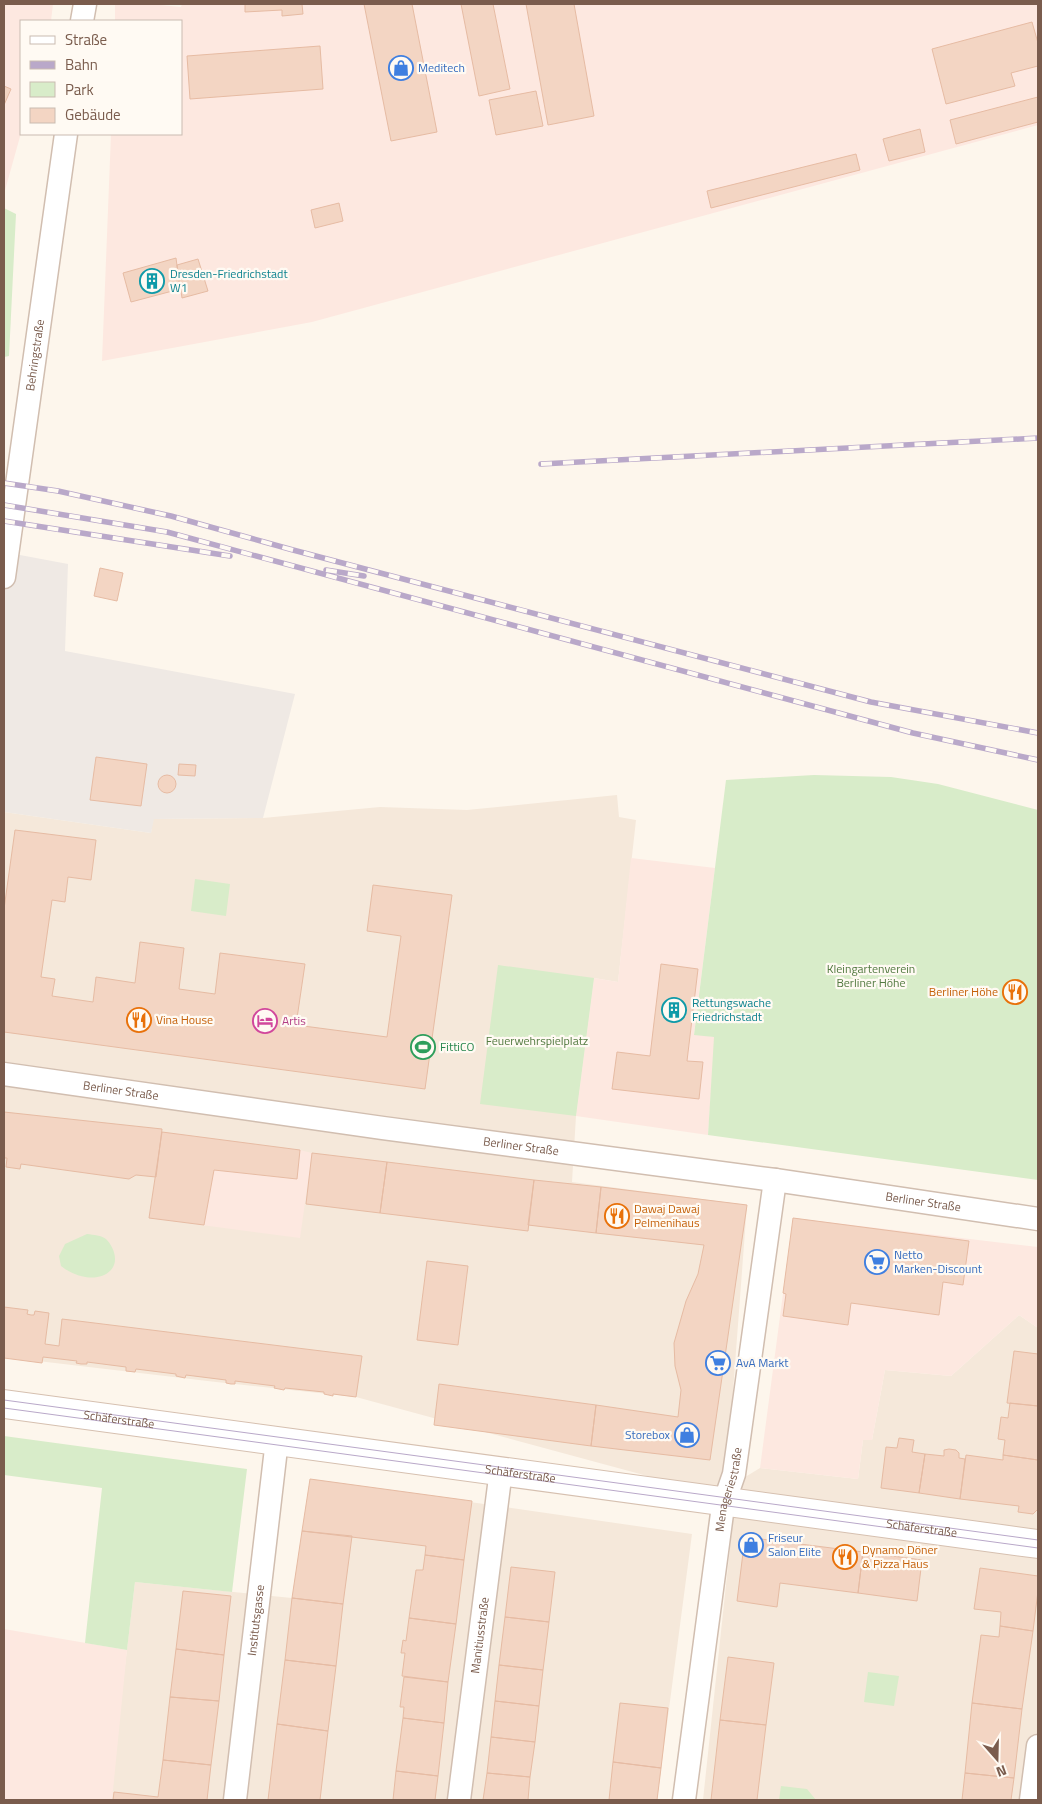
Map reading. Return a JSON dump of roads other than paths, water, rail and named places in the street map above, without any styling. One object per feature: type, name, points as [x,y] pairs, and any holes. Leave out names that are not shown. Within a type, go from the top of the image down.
[{"type":"street","points":[[82,20],[85,4]]},
{"type":"street","name":"Behringstraße","points":[[4,577],[33,358],[66,135]]},
{"type":"street","name":"Berliner Straße","points":[[4,1074],[775,1180],[1038,1219]]},
{"type":"street","name":"Menageriestraße","points":[[684,1800],[724,1501],[734,1474],[775,1180]]},
{"type":"street","name":"Schäferstraße","points":[[4,1404],[1038,1544]]},
{"type":"street","name":"Institutsgasse","points":[[235,1800],[277,1440]]},
{"type":"street","name":"Manitiusstraße","points":[[459,1800],[502,1470]]},
{"type":"street","points":[[1031,1800],[1038,1746]]},
{"type":"tram line","points":[[4,1400],[1038,1540]]},
{"type":"tram line","points":[[4,1408],[1038,1548]]},
{"type":"railway","points":[[541,464],[1038,438]]},
{"type":"railway","points":[[4,483],[58,491],[171,516],[293,550],[871,702],[1038,733]]},
{"type":"railway","points":[[4,505],[167,532],[913,733],[1038,760]]},
{"type":"railway","points":[[4,521],[230,556]]},
{"type":"railway","points":[[326,570],[364,576]]},
{"type":"place","name":"Meditech","points":[[401,68]]},
{"type":"place","name":"Dresden-Friedrichstadt W1","points":[[152,281]]},
{"type":"place","name":"Berliner Höhe","points":[[1015,992]]},
{"type":"place","name":"Rettungswache Friedrichstadt","points":[[674,1010]]},
{"type":"place","name":"Vina House","points":[[139,1020]]},
{"type":"place","name":"Artis","points":[[265,1021]]},
{"type":"place","name":"FittiCO","points":[[423,1047]]},
{"type":"place","name":"Dawaj Dawaj Pelmenihaus","points":[[617,1216]]},
{"type":"place","name":"Netto Marken-Discount","points":[[877,1262]]},
{"type":"place","name":"AvA Markt","points":[[718,1363]]},
{"type":"place","name":"Storebox","points":[[687,1435]]},
{"type":"place","name":"Friseur Salon Elite","points":[[751,1545]]},
{"type":"place","name":"Dynamo Döner & Pizza Haus","points":[[845,1557]]},
{"type":"park label","name":"Kleingartenverein Berliner Höhe","points":[[871,976]]},
{"type":"park label","name":"Feuerwehrspielplatz","points":[[537,1041]]}]
